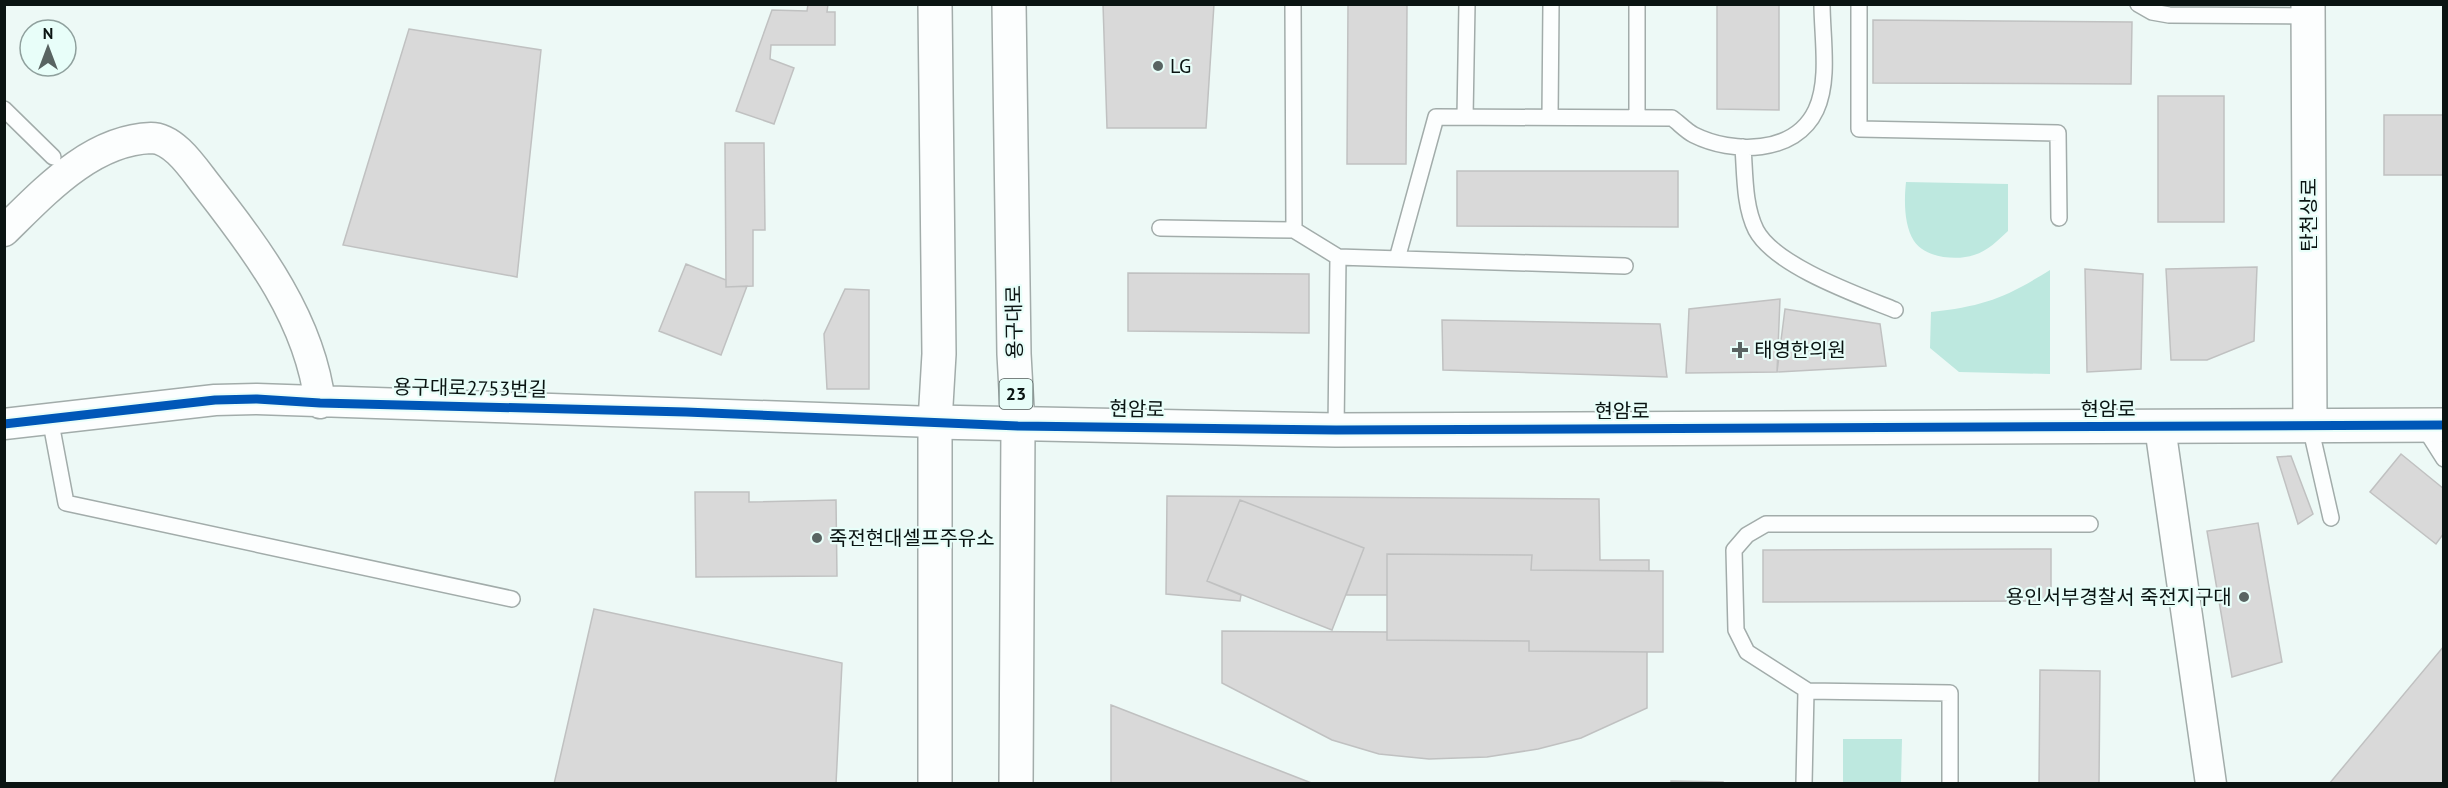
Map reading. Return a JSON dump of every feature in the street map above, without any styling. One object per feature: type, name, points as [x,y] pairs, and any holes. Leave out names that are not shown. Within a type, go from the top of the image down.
[{"type":"street","points":[[935,4],[939,354],[935,422],[935,783]]},
{"type":"street","name":"용구대로","points":[[1009,4],[1018,426],[1016,783]]},
{"type":"street","name":"탄천상로","points":[[2308,10],[2310,426]]},
{"type":"street","points":[[4,231],[56,180],[103,151],[126,142],[154,138],[180,152],[267,264],[304,344],[320,403]]},
{"type":"street","name":"용구대로2753번길","points":[[4,423],[215,400],[257,399],[320,403],[686,412],[935,422]]},
{"type":"street","name":"현암로","points":[[935,422],[1018,426],[1336,430],[2433,425]]},
{"type":"street","points":[[2160,427],[2211,783]]},
{"type":"lane","points":[[1293,4],[1294,230]]},
{"type":"lane","points":[[1465,117],[1467,4]]},
{"type":"lane","points":[[1550,117],[1551,4]]},
{"type":"lane","points":[[1637,117],[1638,4]]},
{"type":"lane","points":[[1397,259],[1436,117],[1672,118],[1692,134],[1717,144],[1743,147],[1773,145],[1795,136],[1808,124],[1817,109],[1823,85],[1822,4]]},
{"type":"lane","points":[[1859,4],[1859,129],[2058,133],[2059,218]]},
{"type":"lane","points":[[2138,4],[2152,12],[2169,15],[2308,10]]},
{"type":"lane","points":[[4,110],[52,157]]},
{"type":"lane","points":[[1743,147],[1748,202],[1757,231],[1779,253],[1827,283],[1895,310]]},
{"type":"lane","points":[[1160,228],[1294,230],[1338,257],[1625,266]]},
{"type":"lane","points":[[1336,430],[1338,257]]},
{"type":"lane","points":[[50,418],[66,503],[512,599]]},
{"type":"lane","points":[[2433,425],[2444,459]]},
{"type":"lane","points":[[2310,426],[2331,518]]},
{"type":"lane","points":[[1950,783],[1950,693],[1808,692],[1747,652],[1736,630],[1734,550],[1747,535],[1766,524],[2090,524]]},
{"type":"lane","points":[[1804,783],[1806,692],[1808,692]]},
{"type":"green space","points":[[1906,182],[2008,184],[2008,231],[1988,248],[1967,257],[1942,257],[1926,251],[1914,241],[1908,228],[1905,205]]},
{"type":"green space","points":[[2050,270],[2050,374],[1959,372],[1930,348],[1931,312],[1966,307],[1993,299],[2020,288]]},
{"type":"green space","points":[[1843,739],[1902,739],[1901,783],[1843,783]]},
{"type":"building","points":[[808,4],[828,4],[827,12],[835,12],[835,45],[771,45],[770,59],[794,68],[774,124],[736,111],[772,10],[807,11]]},
{"type":"building","name":"LG","points":[[1103,4],[1214,4],[1206,128],[1107,128]]},
{"type":"building","points":[[1348,4],[1407,4],[1406,164],[1347,164]]},
{"type":"building","points":[[1717,4],[1779,4],[1779,110],[1717,109]]},
{"type":"building","points":[[1873,20],[2132,22],[2131,84],[1873,83]]},
{"type":"building","points":[[409,29],[541,50],[517,277],[343,245]]},
{"type":"building","points":[[2158,96],[2224,96],[2224,222],[2158,222]]},
{"type":"building","points":[[2384,115],[2444,115],[2444,175],[2384,175]]},
{"type":"building","points":[[725,143],[764,143],[765,230],[753,230],[753,286],[726,287]]},
{"type":"building","points":[[1457,171],[1678,171],[1678,227],[1457,226]]},
{"type":"building","points":[[686,264],[726,280],[726,287],[747,286],[721,355],[659,331]]},
{"type":"building","points":[[2257,267],[2254,341],[2207,360],[2171,360],[2166,269]]},
{"type":"building","points":[[2085,269],[2143,274],[2141,369],[2087,372]]},
{"type":"building","points":[[1128,273],[1309,274],[1309,333],[1128,331]]},
{"type":"building","points":[[845,289],[869,290],[869,389],[827,389],[824,334]]},
{"type":"building","points":[[1780,299],[1777,372],[1686,373],[1689,309]]},
{"type":"building","points":[[1785,309],[1880,324],[1886,366],[1777,372]]},
{"type":"building","points":[[1442,320],[1660,324],[1667,377],[1443,370]]},
{"type":"building","points":[[2401,454],[2444,489],[2444,533],[2436,544],[2370,492]]},
{"type":"building","points":[[2291,456],[2313,514],[2298,524],[2277,457]]},
{"type":"building","points":[[695,492],[749,492],[749,502],[836,500],[837,576],[696,577]]},
{"type":"building","points":[[1167,496],[1599,499],[1600,560],[1649,560],[1649,571],[1531,570],[1532,555],[1387,554],[1387,595],[1346,595],[1364,548],[1240,500],[1207,581],[1241,595],[1240,601],[1166,594]]},
{"type":"building","points":[[1240,500],[1364,548],[1332,630],[1207,581]]},
{"type":"building","name":"용인서부경찰서 죽전지구대","points":[[2258,523],[2282,662],[2232,677],[2207,531]]},
{"type":"building","points":[[2051,549],[2051,601],[1763,602],[1763,550]]},
{"type":"building","points":[[1387,554],[1532,555],[1531,570],[1663,571],[1663,652],[1529,651],[1529,641],[1387,640]]},
{"type":"building","points":[[594,609],[842,663],[836,784],[554,784]]},
{"type":"building","points":[[1222,631],[1387,632],[1387,640],[1529,641],[1529,651],[1647,652],[1647,708],[1581,738],[1538,749],[1487,757],[1429,759],[1379,754],[1332,740],[1222,683]]},
{"type":"building","points":[[2444,646],[2444,784],[2329,784]]},
{"type":"building","points":[[2040,670],[2100,671],[2099,784],[2039,784]]},
{"type":"building","points":[[1111,705],[1314,784],[1111,784]]},
{"type":"building","points":[[1671,781],[1723,782],[1723,784],[1671,784]]},
{"type":"cycle path","points":[[4,424],[215,400],[257,399],[320,403],[686,412],[1018,426],[1336,430],[2444,425]]},
{"type":"place","name":"LG","points":[[1158,66]]},
{"type":"place","name":"태영한의원","points":[[1740,350]]},
{"type":"place","name":"죽전현대셀프주유소","points":[[817,538]]},
{"type":"place","name":"용인서부경찰서 죽전지구대","points":[[2244,597]]}]
